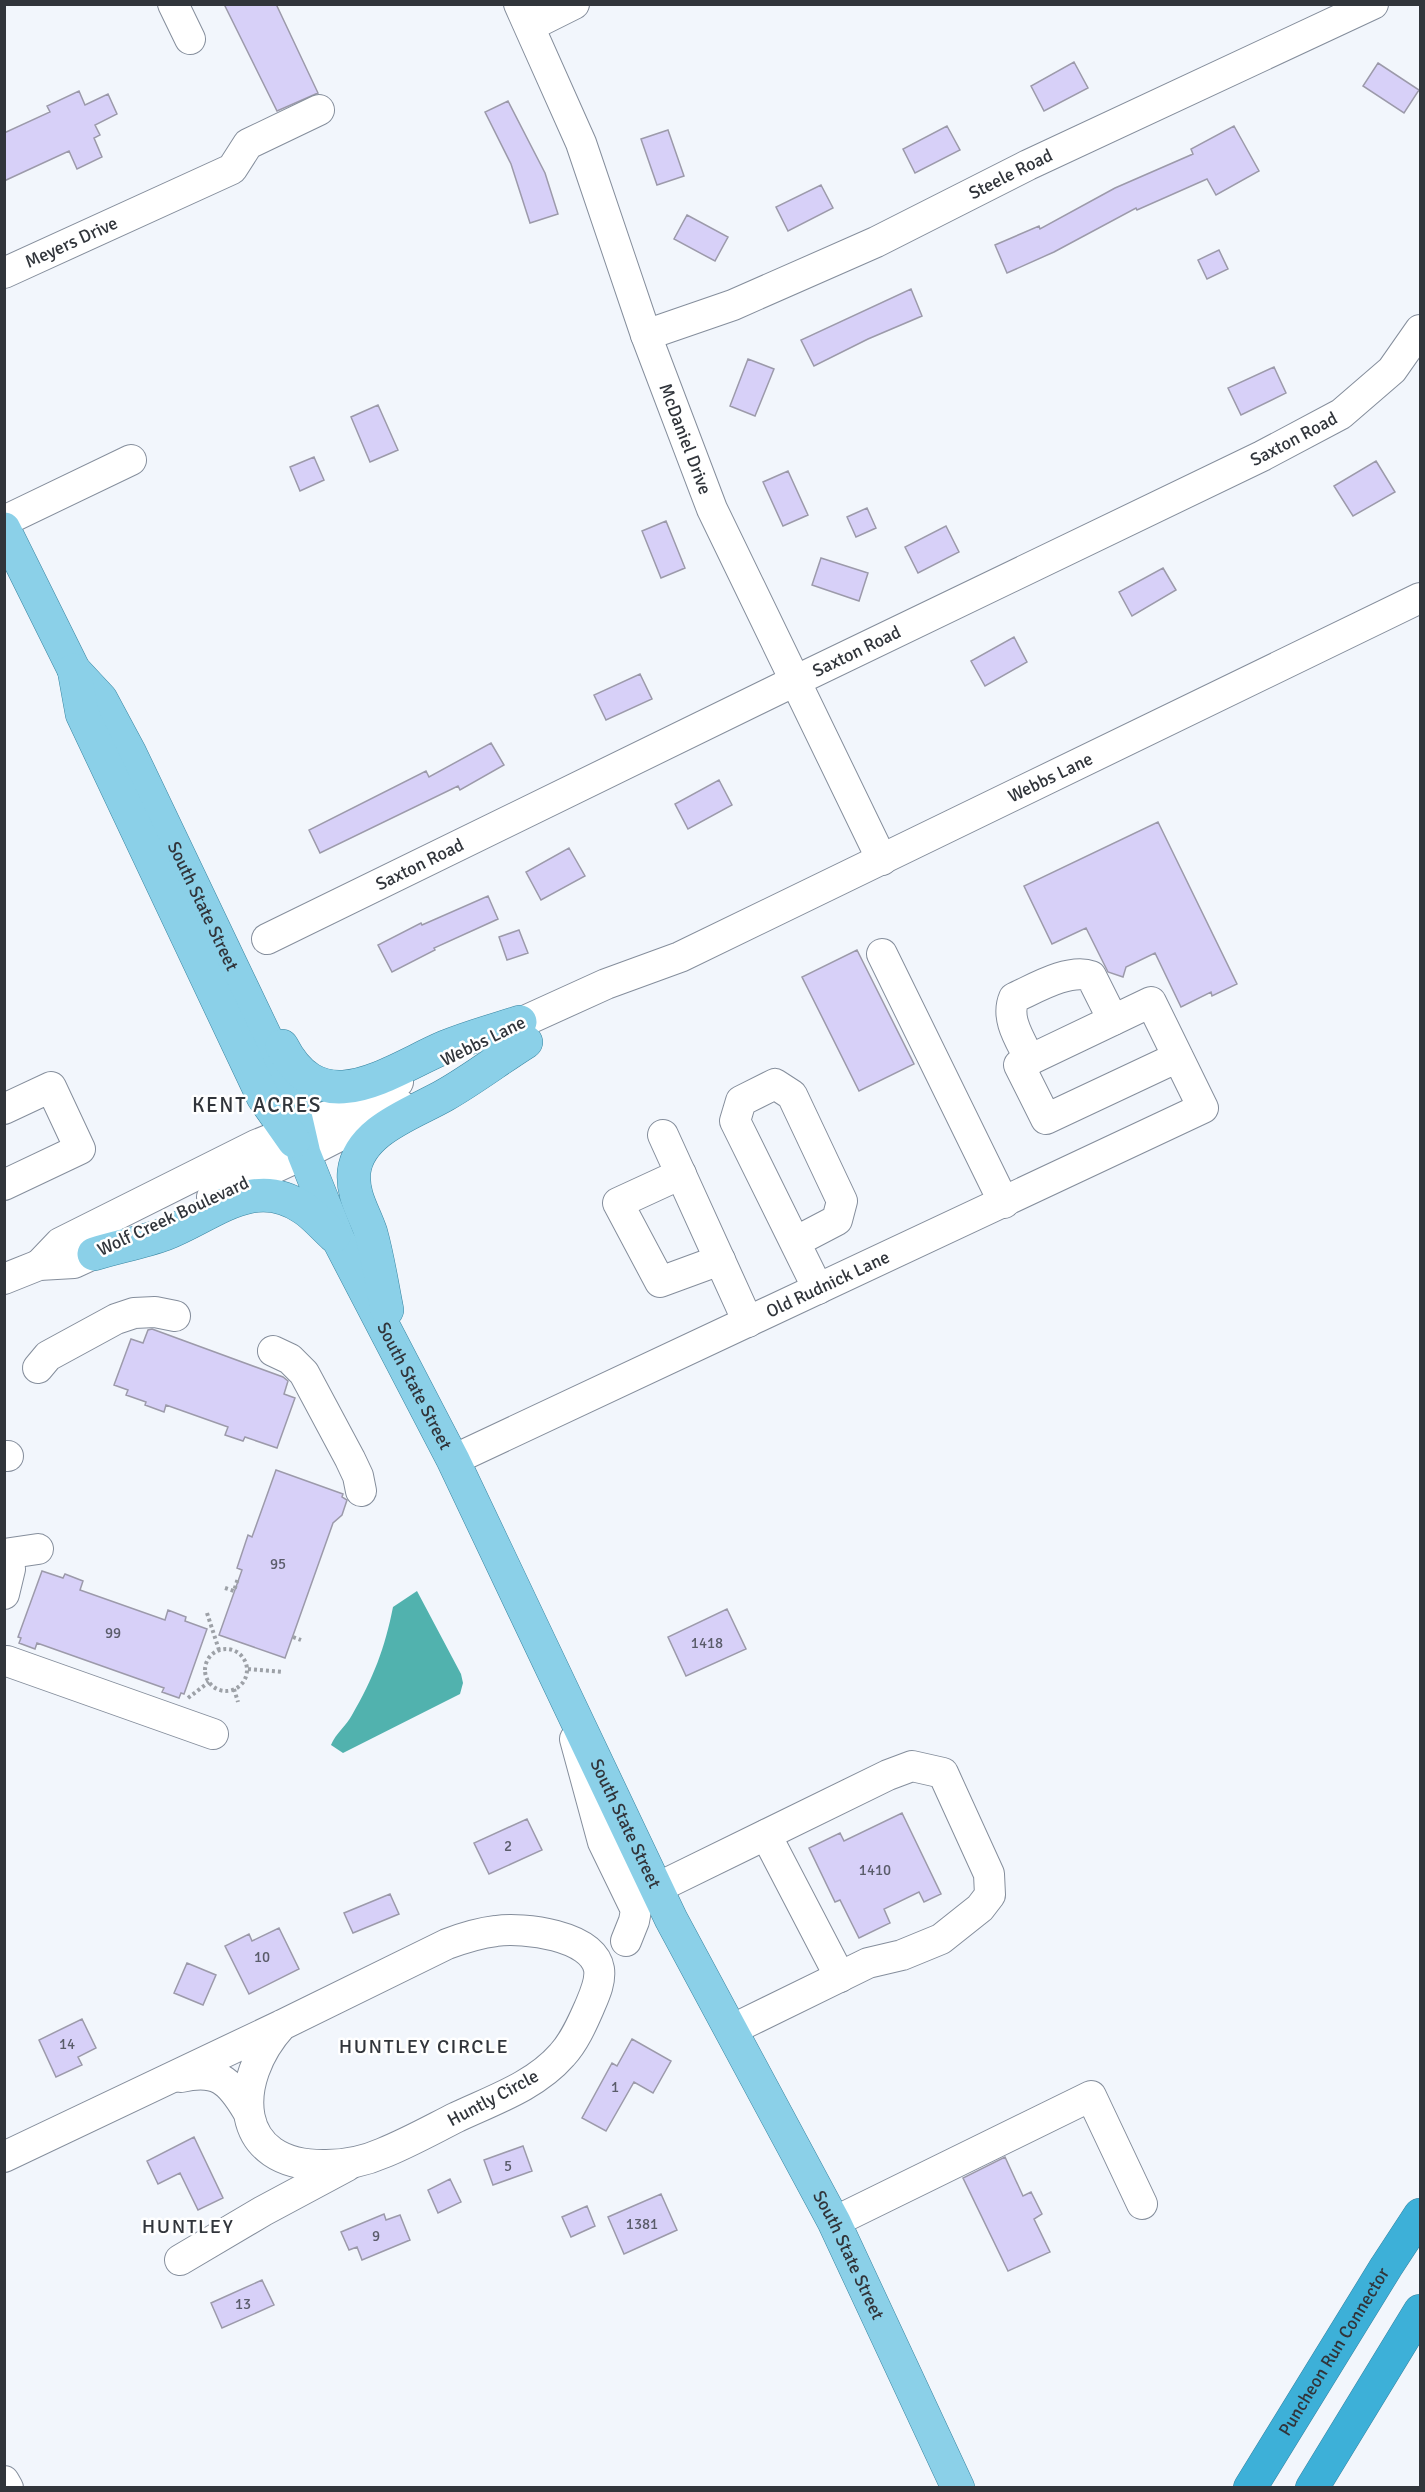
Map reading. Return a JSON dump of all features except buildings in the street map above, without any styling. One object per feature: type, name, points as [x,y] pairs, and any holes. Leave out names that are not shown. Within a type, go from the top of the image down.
[{"type":"highway","name":"Puncheon Run Connector","points":[[1250,2487],[1420,2215]]},
{"type":"highway","points":[[1312,2487],[1420,2312]]},
{"type":"main road","name":"South State Street","points":[[4,529],[74,670],[82,714],[107,770],[263,1097],[297,1138]]},
{"type":"main road","name":"South State Street","points":[[74,670],[101,699],[130,753],[288,1084],[297,1138],[338,1239],[453,1460],[671,1918],[834,2222],[958,2487]]},
{"type":"main road","points":[[178,855],[221,921],[291,1065],[318,1085],[334,1087],[363,1083],[382,1077],[446,1047],[523,1032]]},
{"type":"main road","points":[[396,1350],[371,1232],[356,1198],[354,1172],[357,1160],[371,1140],[390,1125],[446,1094],[523,1032]]},
{"type":"main road","points":[[94,1254],[165,1234],[247,1195],[277,1197],[293,1202],[305,1209],[338,1239]]},
{"type":"street","points":[[173,4],[190,39]]},
{"type":"street","points":[[525,15],[574,4]]},
{"type":"street","name":"Steele Road","points":[[646,335],[733,305],[876,243],[1028,165],[1373,4]]},
{"type":"street","name":"McDaniel Drive","points":[[525,15],[582,143],[646,335],[712,509],[797,680],[882,860]]},
{"type":"street","name":"Meyers Drive","points":[[4,273],[232,169],[248,144],[319,110]]},
{"type":"street","name":"Saxton Road","points":[[267,939],[1262,456],[1341,414],[1392,370],[1420,330]]},
{"type":"street","points":[[4,521],[131,460]]},
{"type":"street","name":"Webbs Lane","points":[[297,1138],[523,1032],[606,984],[680,957],[1420,598]]},
{"type":"street","points":[[882,954],[1004,1203]]},
{"type":"street","points":[[1030,1060],[1011,1019],[1010,1008],[1014,998],[1070,974],[1082,972],[1091,976],[1113,1020]]},
{"type":"street","points":[[1151,1002],[1178,1057],[1046,1119],[1019,1065],[1151,1002]]},
{"type":"street","name":"Old Rudnick Lane","points":[[453,1460],[1203,1108],[1178,1057]]},
{"type":"street","points":[[795,1242],[837,1220],[842,1201],[792,1095],[775,1084],[741,1101],[735,1121],[818,1289]]},
{"type":"street","points":[[4,1109],[51,1087],[80,1149],[4,1185]]},
{"type":"street","points":[[663,1135],[747,1322]]},
{"type":"street","name":"Wolf Creek Boulevard","points":[[6,1274],[39,1265],[74,1263],[94,1254],[297,1138]]},
{"type":"street","name":"Wolf Creek Boulevard","points":[[39,1265],[60,1243],[256,1145],[297,1138]]},
{"type":"street","points":[[681,1174],[618,1203],[660,1282],[720,1260]]},
{"type":"street","points":[[38,1368],[48,1356],[116,1319],[144,1312],[175,1316]]},
{"type":"street","points":[[273,1351],[290,1359],[304,1373],[350,1459],[358,1476],[361,1491]]},
{"type":"street","points":[[4,1594],[10,1569],[4,1555],[38,1549]]},
{"type":"street","points":[[5,1662],[213,1734]]},
{"type":"street","points":[[559,1684],[603,1842],[636,1910],[626,1941]]},
{"type":"street","points":[[657,1888],[888,1775],[912,1766],[943,1773],[989,1874],[990,1894],[980,1908],[941,1939],[902,1955],[868,1963],[731,2030]]},
{"type":"street","points":[[766,1835],[840,1977]]},
{"type":"street","points":[[595,1956],[671,1918]]},
{"type":"street","name":"Huntly Circle","points":[[4,2157],[447,1944],[497,1930],[535,1932],[577,1943],[595,1956],[599,1970],[598,1984],[583,2023],[563,2055],[550,2066],[521,2086],[382,2154],[353,2163],[263,2211],[180,2260]]},
{"type":"street","name":"Huntly Circle","points":[[282,2025],[270,2039],[255,2068],[247,2110],[251,2129],[266,2146],[282,2157],[324,2165],[353,2163]]},
{"type":"street","name":"Huntly Circle","points":[[163,2080],[197,2073],[215,2075],[234,2089],[247,2110]]},
{"type":"street","points":[[834,2222],[1091,2096],[1142,2204]]},
{"type":"street","points":[[4,2481],[8,2487]]},
{"type":"path","points":[[225,1588],[234,1592],[238,1578]]},
{"type":"path","points":[[207,1613],[219,1650]]},
{"type":"path","points":[[293,1637],[301,1640]]},
{"type":"path","points":[[225,1648],[237,1652],[246,1662],[248,1670],[243,1683],[234,1689],[220,1690],[208,1682],[205,1666],[209,1657],[225,1648]]},
{"type":"path","points":[[248,1670],[283,1672]]},
{"type":"path","points":[[183,1701],[208,1682]]},
{"type":"path","points":[[234,1689],[238,1702]]},
{"type":"water","points":[[417,1591],[461,1674],[463,1683],[460,1694],[343,1753],[331,1745],[352,1715],[372,1676],[382,1650],[393,1607]]},
{"type":"district","name":"KENT ACRES","points":[[257,1105]]},
{"type":"district","name":"HUNTLEY CIRCLE","points":[[424,2046]]},
{"type":"district","name":"HUNTLEY","points":[[188,2226]]}]
